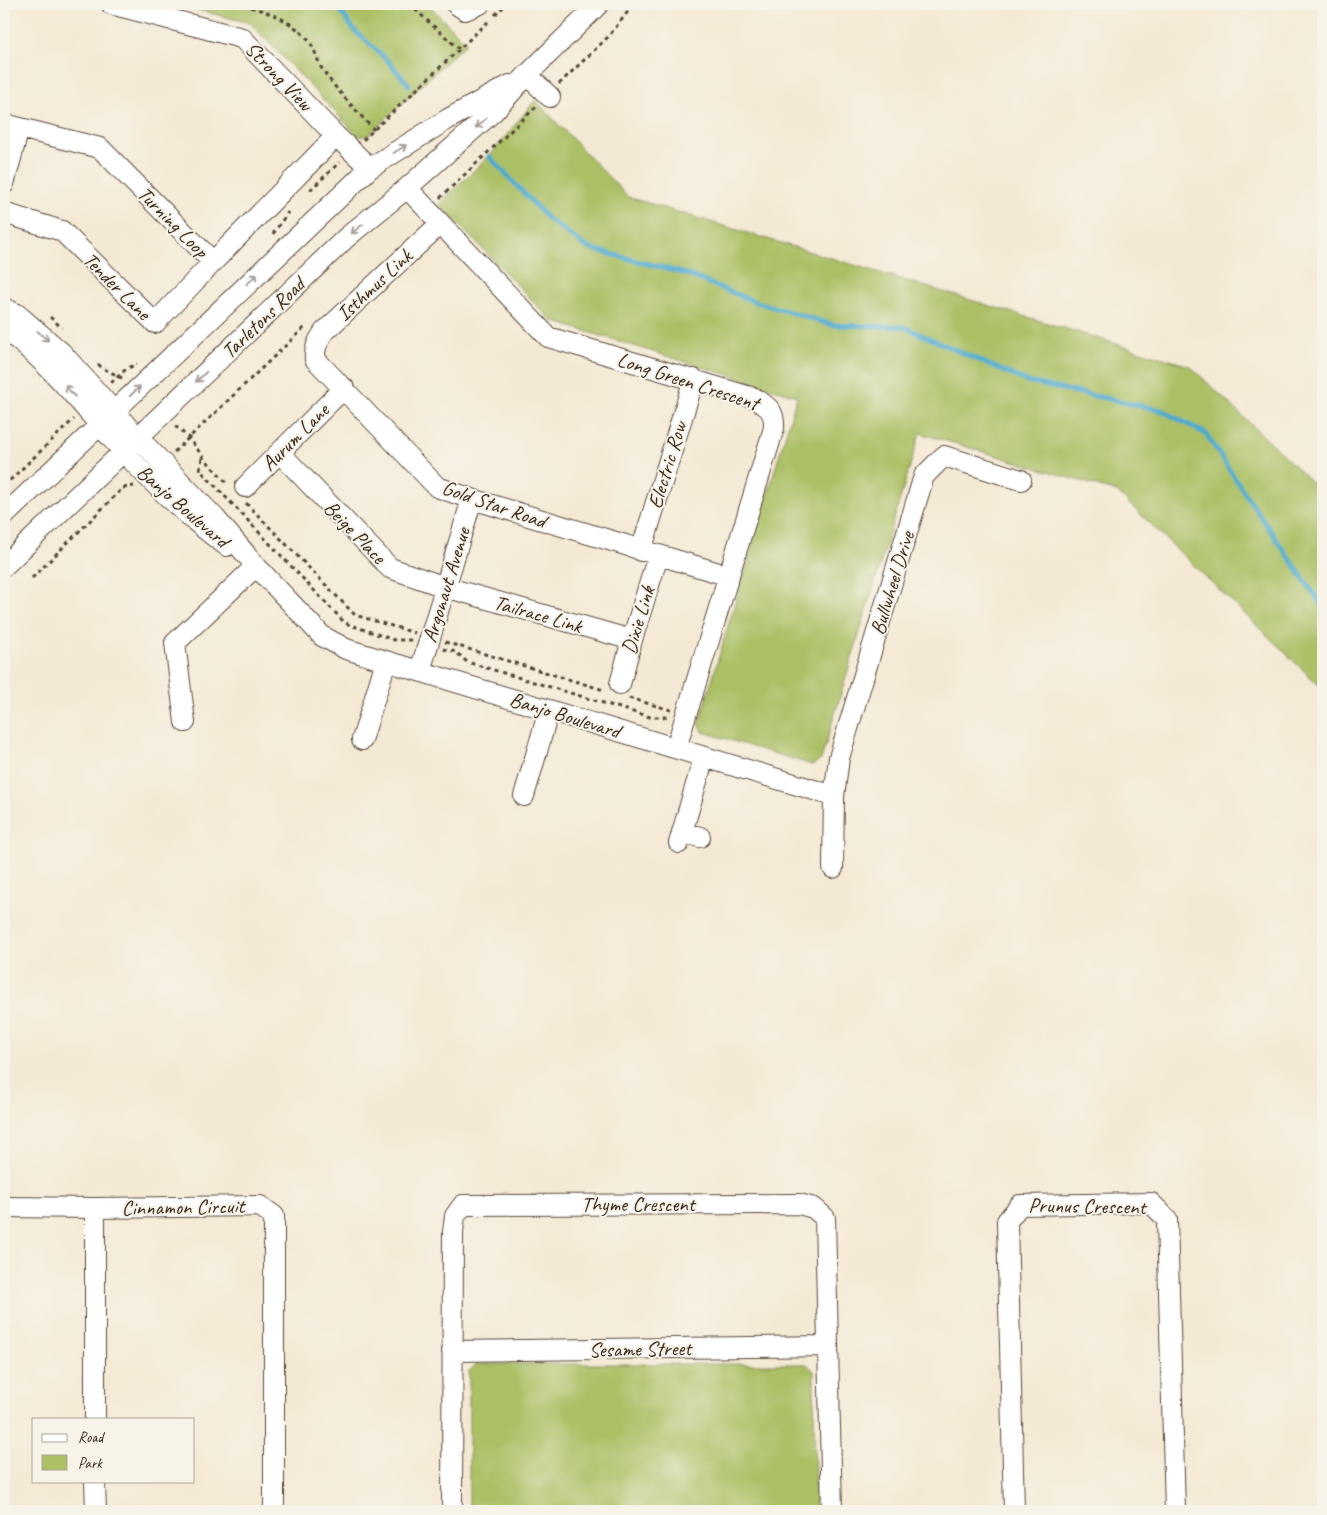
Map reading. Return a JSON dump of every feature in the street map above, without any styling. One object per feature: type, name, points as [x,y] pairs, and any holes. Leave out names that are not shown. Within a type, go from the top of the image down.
[{"type":"street","name":"Strong View","points":[[111,4],[242,38],[336,136],[370,168]]},
{"type":"street","points":[[456,4],[465,10],[480,4]]},
{"type":"street","name":"Tarletons Road","points":[[4,566],[118,446],[347,237],[407,188],[494,110],[599,4]]},
{"type":"street","points":[[527,75],[550,98]]},
{"type":"street","name":"Tarletons Road","points":[[4,516],[370,168],[448,119],[527,75]]},
{"type":"street","name":"Turning Loop","points":[[11,126],[100,148],[213,262],[336,136]]},
{"type":"street","points":[[4,184],[11,126]]},
{"type":"street","name":"Long Green Crescent","points":[[407,188],[548,337],[754,398],[768,406],[774,418],[774,428],[676,748]]},
{"type":"street","name":"Tender Lane","points":[[4,213],[62,232],[155,323],[213,262]]},
{"type":"street","name":"Isthmus Link","points":[[314,350],[324,332],[440,224]]},
{"type":"street","name":"Banjo Boulevard","points":[[4,308],[17,314],[61,352],[322,636],[346,650],[834,796]]},
{"type":"street","name":"Banjo Boulevard","points":[[4,330],[18,339],[60,380],[118,446],[167,497],[218,539],[256,566]]},
{"type":"street","name":"Gold Star Road","points":[[314,350],[315,358],[437,487],[472,500],[728,576]]},
{"type":"street","name":"Electric Row","points":[[650,553],[694,379]]},
{"type":"street","name":"Aurum Lane","points":[[245,487],[344,388]]},
{"type":"street","name":"Beige Place","points":[[280,453],[390,568],[445,587]]},
{"type":"street","name":"Bullwheel Drive","points":[[834,796],[839,758],[924,476],[944,456],[1021,480]]},
{"type":"street","name":"Argonaut Avenue","points":[[420,671],[472,500]]},
{"type":"street","name":"Dixie Link","points":[[620,684],[632,640],[650,553]]},
{"type":"street","points":[[185,722],[175,643],[256,566]]},
{"type":"street","name":"Tailrace Link","points":[[445,587],[632,640]]},
{"type":"street","points":[[362,740],[386,661]]},
{"type":"street","points":[[524,796],[549,710]]},
{"type":"street","points":[[687,837],[704,757]]},
{"type":"street","points":[[833,868],[834,796]]},
{"type":"street","name":"Prunus Crescent","points":[[1014,1511],[1008,1221],[1020,1205],[1151,1203],[1167,1219],[1175,1511]]},
{"type":"street","name":"Thyme Crescent","points":[[452,1511],[453,1232],[455,1216],[462,1205],[799,1204],[814,1208],[825,1218],[832,1511]]},
{"type":"street","name":"Cinnamon Circuit","points":[[95,1418],[95,1208],[260,1206],[274,1216],[274,1511]]},
{"type":"street","points":[[4,1207],[95,1208]]},
{"type":"street","name":"Sesame Street","points":[[452,1351],[827,1346]]},
{"type":"street","points":[[96,1482],[96,1511]]},
{"type":"path","points":[[234,4],[274,15],[297,30],[311,44],[323,71],[374,130]]},
{"type":"path","points":[[409,4],[459,49]]},
{"type":"path","points":[[304,196],[506,4]]},
{"type":"path","points":[[271,238],[291,209]]},
{"type":"path","points":[[99,394],[126,369],[143,362]]},
{"type":"path","points":[[4,486],[85,408]]},
{"type":"green space","points":[[175,4],[428,4],[466,43],[368,136],[358,136],[250,23]]},
{"type":"green space","points":[[535,100],[628,197],[1190,366],[1323,493],[1323,689],[1117,492],[920,433],[821,760],[812,765],[703,732],[699,723],[797,396],[552,321],[439,204],[493,152]]},
{"type":"green space","points":[[476,1364],[807,1364],[814,1371],[815,1511],[469,1511],[469,1371]]},
{"type":"waterway","points":[[335,4],[355,31],[388,61],[409,85]]},
{"type":"waterway","points":[[489,156],[548,219],[588,248],[686,274],[753,301],[833,325],[904,327],[1028,382],[1161,410],[1206,434],[1323,607]]}]
